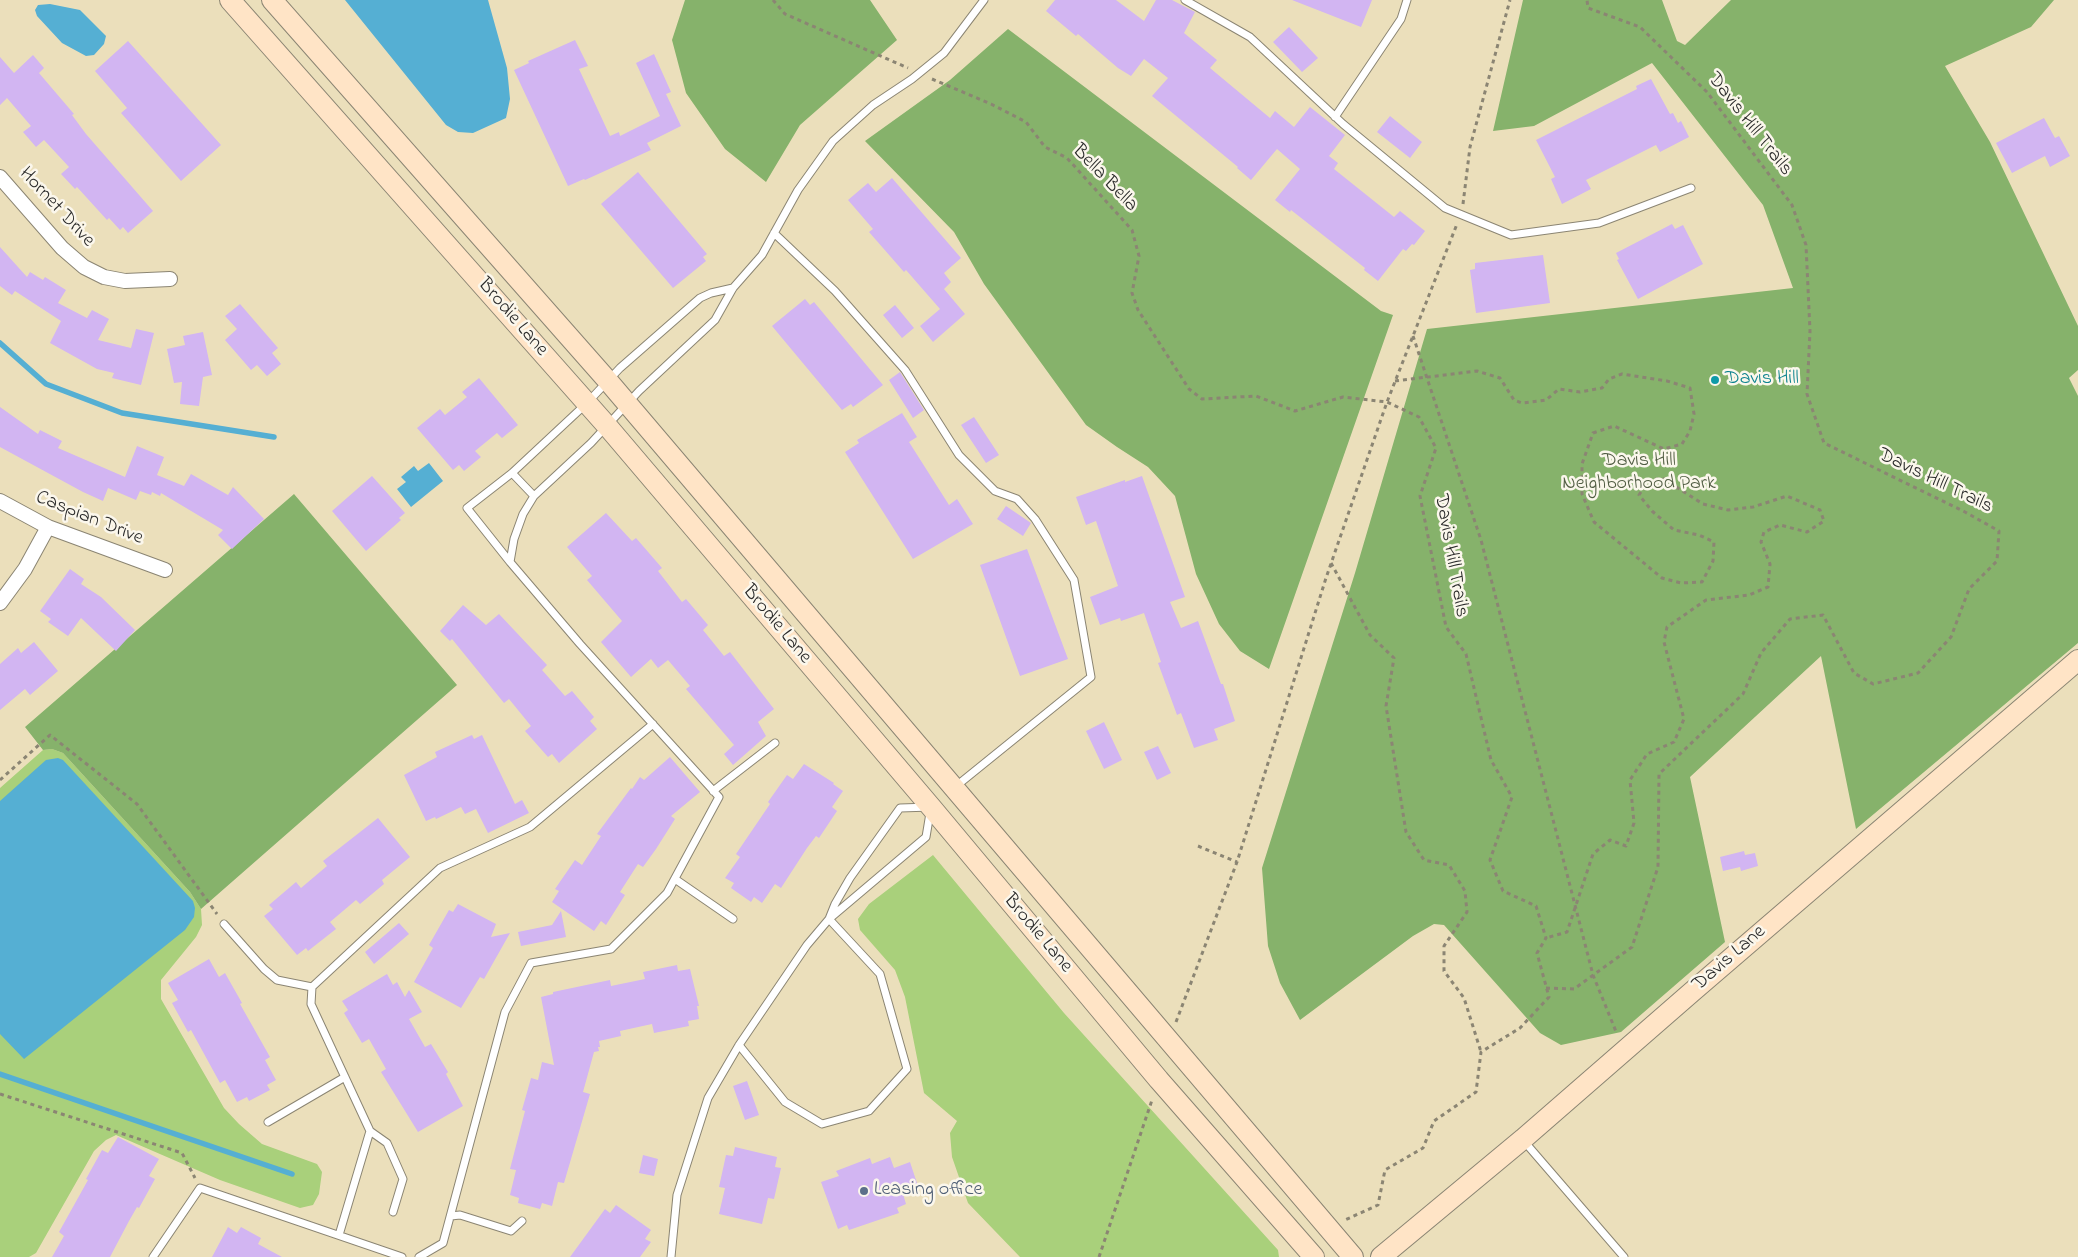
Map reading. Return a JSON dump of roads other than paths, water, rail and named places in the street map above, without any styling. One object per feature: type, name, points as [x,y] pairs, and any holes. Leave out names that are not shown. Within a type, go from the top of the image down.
[{"type":"main road","name":"Brodie Lane","points":[[230,0],[608,427],[931,807],[1159,1080],[1314,1257]]},
{"type":"main road","name":"Brodie Lane","points":[[272,0],[608,381],[1353,1257]]},
{"type":"main road","name":"Davis Lane","points":[[1381,1257],[1523,1139],[2078,660]]},
{"type":"main road","points":[[931,807],[955,788]]},
{"type":"street","name":"Hornet Drive","points":[[0,177],[62,248],[84,267],[104,276],[125,281],[170,279]]},
{"type":"street","name":"Caspian Drive","points":[[0,501],[48,527],[165,570]]},
{"type":"street","points":[[0,603],[26,569],[48,527]]},
{"type":"lane","points":[[510,562],[514,539],[523,514],[534,496],[608,427],[639,391],[715,320],[733,288],[762,255],[798,190],[833,141],[873,105],[944,53],[984,0]]},
{"type":"lane","points":[[1185,0],[1250,36],[1335,117],[1445,208],[1512,235],[1599,223],[1691,188]]},
{"type":"lane","points":[[1335,117],[1401,19],[1407,0]]},
{"type":"lane","points":[[774,233],[835,291],[905,370],[959,455],[996,491],[1017,499],[1034,519],[1074,580],[1091,677],[955,788]]},
{"type":"lane","points":[[419,1257],[443,1243],[505,1012],[531,963],[611,949],[667,893],[719,797],[580,644],[467,508],[512,473],[587,404],[608,381],[700,298],[711,293],[733,288]]},
{"type":"lane","points":[[512,473],[534,496]]},
{"type":"lane","points":[[392,1212],[403,1179],[388,1143],[370,1131],[312,1004],[312,987],[440,868],[530,827],[653,724]]},
{"type":"lane","points":[[713,791],[775,743]]},
{"type":"lane","points":[[671,1257],[677,1195],[708,1098],[739,1045],[807,945],[829,919],[926,837],[931,807],[900,808],[850,878],[829,919]]},
{"type":"lane","points":[[675,879],[733,919]]},
{"type":"lane","points":[[739,1045],[785,1102],[822,1124],[869,1111],[907,1069],[880,974],[829,919]]},
{"type":"lane","points":[[224,924],[264,969],[277,980],[312,987]]},
{"type":"lane","points":[[268,1122],[345,1077]]},
{"type":"lane","points":[[339,1235],[370,1131]]},
{"type":"lane","points":[[1523,1139],[1624,1257]]},
{"type":"lane","points":[[153,1257],[200,1188],[402,1257]]},
{"type":"lane","points":[[451,1216],[460,1215],[512,1231],[522,1221]]},
{"type":"water","points":[[345,0],[488,0],[507,68],[510,99],[506,118],[473,133],[458,132],[446,125]]},
{"type":"water","points":[[50,4],[80,10],[106,36],[104,44],[94,55],[86,56],[62,43],[37,16],[35,10],[38,5]]},
{"type":"water","points":[[429,463],[443,481],[411,507],[397,489],[406,482],[401,477],[414,466],[418,471]]},
{"type":"water","points":[[58,758],[63,760],[193,901],[195,908],[194,917],[185,930],[24,1059],[0,1034],[0,801],[46,760]]},
{"type":"waterway","points":[[0,343],[46,384],[122,413],[274,437]]},
{"type":"waterway","points":[[0,1074],[292,1174]]},
{"type":"place","name":"Davis Hill","points":[[1715,380]]},
{"type":"place","name":"Leasing office","points":[[864,1191]]},
{"type":"park label","name":"Davis Hill Neighborhood Park","points":[[1639,474]]}]
